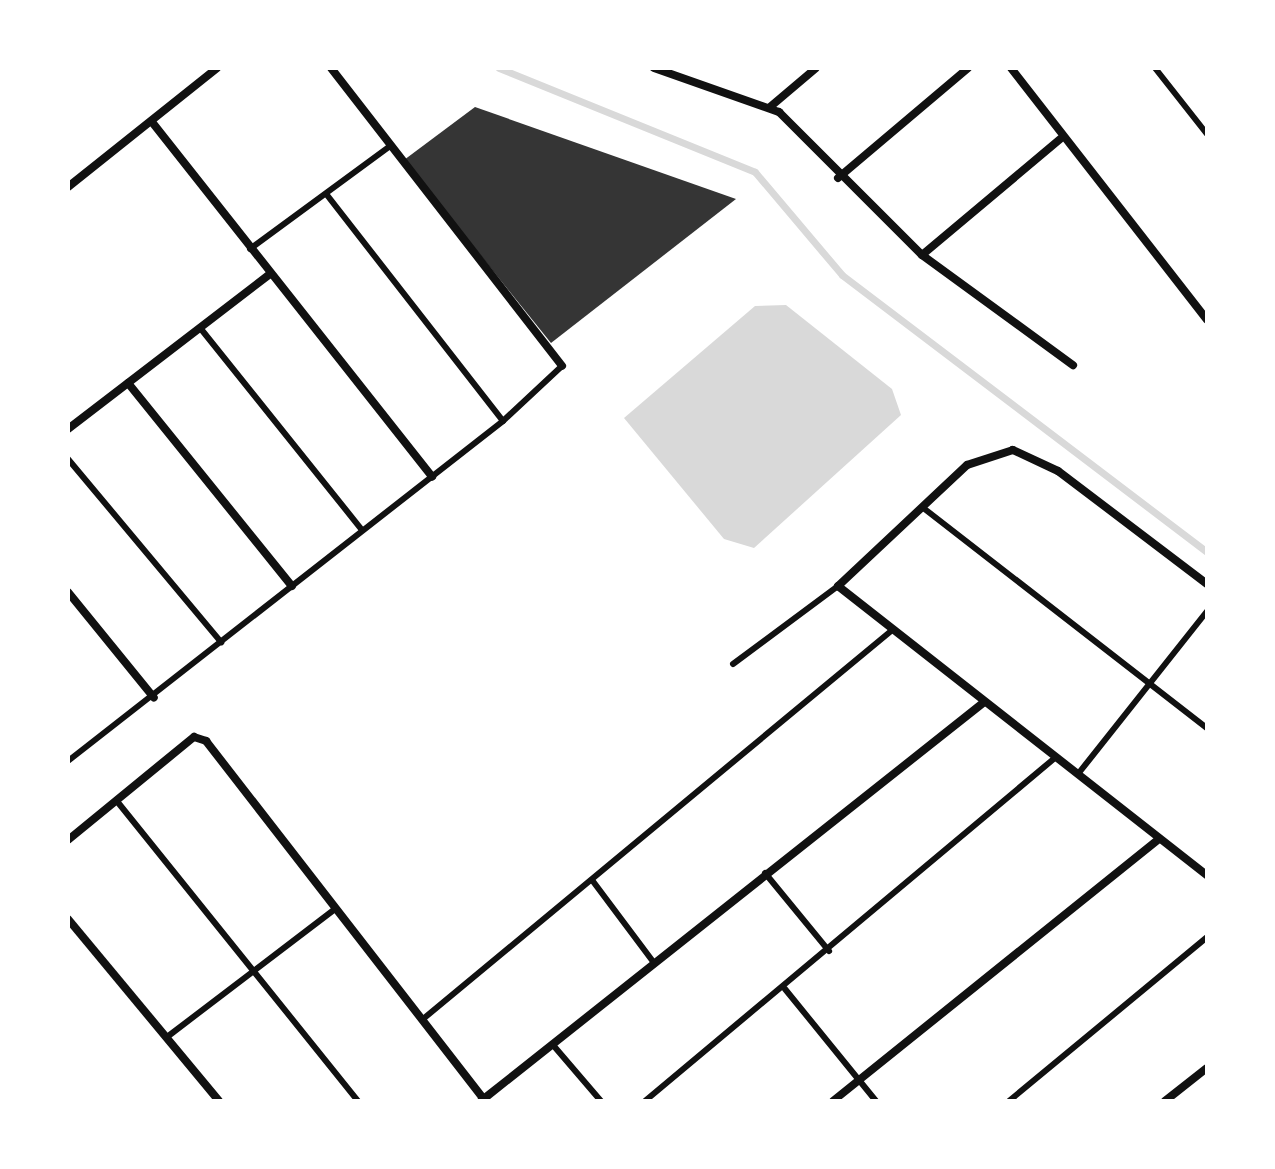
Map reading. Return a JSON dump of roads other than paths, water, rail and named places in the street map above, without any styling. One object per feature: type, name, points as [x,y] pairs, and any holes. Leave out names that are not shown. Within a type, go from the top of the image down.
[{"type":"street","points":[[68,187],[217,68]]},
{"type":"street","points":[[331,68],[389,147],[562,366]]},
{"type":"street","points":[[654,68],[770,107],[838,178],[922,255],[1073,365]]},
{"type":"street","points":[[770,107],[816,68]]},
{"type":"street","points":[[838,178],[968,68]]},
{"type":"street","points":[[1011,68],[1060,139],[1207,320]]},
{"type":"street","points":[[152,122],[249,250],[432,477]]},
{"type":"street","points":[[922,255],[1060,139]]},
{"type":"street","points":[[68,429],[270,274]]},
{"type":"street","points":[[128,383],[292,586]]},
{"type":"street","points":[[1207,584],[1058,471],[1013,450],[967,465],[838,586],[891,631],[1207,875]]},
{"type":"street","points":[[68,592],[154,698]]},
{"type":"street","points":[[68,840],[200,738],[423,1019],[483,1100],[765,873],[983,703]]},
{"type":"street","points":[[833,1101],[1159,839]]},
{"type":"street","points":[[68,919],[219,1101]]},
{"type":"street","points":[[1165,1101],[1207,1068]]},
{"type":"lane","points":[[1155,68],[1207,134]]},
{"type":"lane","points":[[249,250],[389,147]]},
{"type":"lane","points":[[327,195],[503,421]]},
{"type":"lane","points":[[201,329],[361,529]]},
{"type":"lane","points":[[68,761],[154,698],[361,529],[503,421],[562,366]]},
{"type":"lane","points":[[68,459],[221,642]]},
{"type":"lane","points":[[922,507],[1207,728]]},
{"type":"lane","points":[[733,664],[838,586]]},
{"type":"lane","points":[[1078,774],[1207,611]]},
{"type":"lane","points":[[423,1019],[891,631]]},
{"type":"lane","points":[[645,1101],[785,989],[1056,757]]},
{"type":"lane","points":[[116,800],[250,974],[358,1101]]},
{"type":"lane","points":[[765,873],[829,951]]},
{"type":"lane","points":[[592,880],[654,963]]},
{"type":"lane","points":[[167,1037],[334,910]]},
{"type":"lane","points":[[1009,1101],[1207,937]]},
{"type":"lane","points":[[785,989],[876,1101]]},
{"type":"lane","points":[[553,1045],[601,1101]]},
{"type":"waterway","points":[[499,68],[755,172],[842,275],[1207,552]]}]
